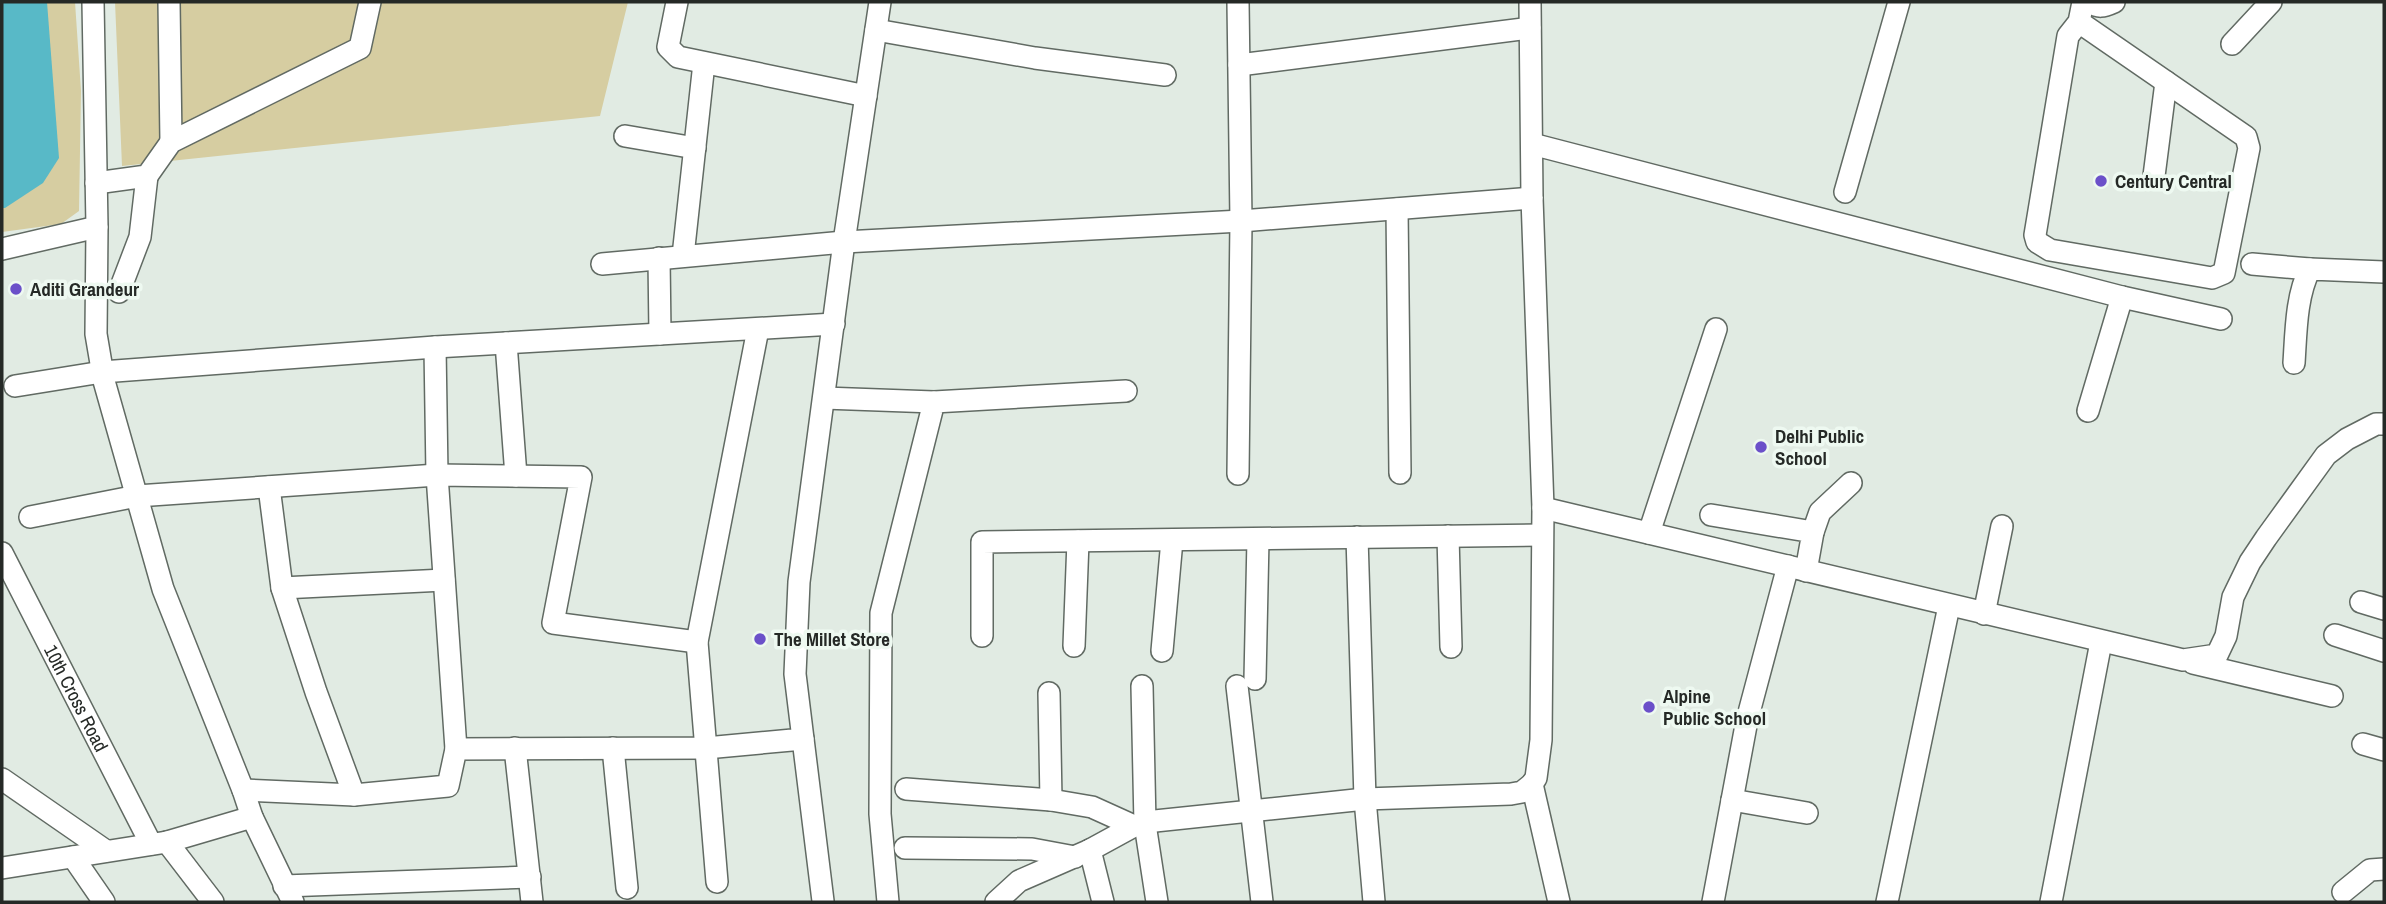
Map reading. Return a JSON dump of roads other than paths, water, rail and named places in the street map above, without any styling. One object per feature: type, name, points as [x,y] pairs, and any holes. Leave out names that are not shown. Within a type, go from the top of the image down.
[{"type":"street","points":[[93,2],[96,334],[102,372],[163,589],[252,817],[288,894],[530,877]]},
{"type":"street","points":[[169,2],[170,142]]},
{"type":"street","points":[[119,292],[140,237],[147,176],[170,142],[360,48],[370,2]]},
{"type":"street","points":[[677,2],[667,47],[678,57],[866,96]]},
{"type":"street","points":[[823,901],[795,674],[799,582],[844,242],[880,2]]},
{"type":"street","points":[[1238,2],[1241,221],[1238,474]]},
{"type":"street","points":[[996,902],[1019,881],[1139,825],[1364,799],[1511,794],[1522,792],[1532,784],[1539,770],[1541,740],[1543,508],[1532,198],[1530,2]]},
{"type":"street","points":[[1845,192],[1899,2]]},
{"type":"street","points":[[2089,2],[2104,7],[2114,2]]},
{"type":"street","points":[[2232,44],[2271,2]]},
{"type":"street","points":[[2081,12],[2166,82],[2246,136],[2249,148],[2224,273],[2212,278],[2050,250],[2037,242],[2035,235],[2068,36],[2081,12]]},
{"type":"street","points":[[1239,65],[1530,28]]},
{"type":"street","points":[[876,30],[1035,58],[1165,75]]},
{"type":"street","points":[[683,256],[704,63]]},
{"type":"street","points":[[2154,176],[2166,82]]},
{"type":"street","points":[[625,136],[695,148]]},
{"type":"street","points":[[1532,144],[2122,297],[2221,319]]},
{"type":"street","points":[[96,183],[147,176]]},
{"type":"street","points":[[602,264],[844,242],[1241,221],[1532,198]]},
{"type":"street","points":[[1397,209],[1400,473]]},
{"type":"street","points":[[2,249],[97,227]]},
{"type":"street","points":[[659,258],[660,334]]},
{"type":"street","points":[[2252,264],[2384,272]]},
{"type":"street","points":[[2294,362],[2305,277],[2310,269]]},
{"type":"street","points":[[2088,411],[2122,297]]},
{"type":"street","points":[[15,386],[102,372],[435,347],[834,324]]},
{"type":"street","points":[[717,882],[697,642],[758,328]]},
{"type":"street","points":[[1649,533],[1716,329]]},
{"type":"street","points":[[506,343],[516,476]]},
{"type":"street","points":[[243,790],[354,795],[448,786],[456,749],[437,475],[435,347]]},
{"type":"street","points":[[824,398],[934,402],[1126,391]]},
{"type":"street","points":[[888,902],[880,814],[881,613],[934,402]]},
{"type":"street","points":[[2174,659],[2217,655],[2226,636],[2233,597],[2250,562],[2326,455],[2347,439],[2376,424],[2384,424]]},
{"type":"street","points":[[30,517],[136,496],[437,475],[581,477],[553,623],[697,642]]},
{"type":"street","points":[[1713,902],[1747,720],[1797,569],[1819,512],[1851,483]]},
{"type":"street","points":[[269,487],[282,588],[354,795]]},
{"type":"street","points":[[1543,508],[2332,696]]},
{"type":"street","points":[[1711,515],[1813,532]]},
{"type":"street","points":[[1984,614],[2002,526]]},
{"type":"street","points":[[982,636],[982,542],[1542,535]]},
{"type":"street","points":[[1448,536],[1451,647]]},
{"type":"street","points":[[1357,537],[1364,799],[1374,902]]},
{"type":"street","points":[[1258,539],[1246,682],[1252,811],[1262,902]]},
{"type":"street","points":[[1161,651],[1172,540]]},
{"type":"street","points":[[1074,646],[1078,541]]},
{"type":"street","name":"10th Cross Road","points":[[2,552],[159,843],[213,902]]},
{"type":"street","points":[[282,588],[444,580]]},
{"type":"street","points":[[2361,602],[2384,609]]},
{"type":"street","points":[[1887,902],[1949,606]]},
{"type":"street","points":[[2335,635],[2384,651]]},
{"type":"street","points":[[2052,902],[2101,642]]},
{"type":"street","points":[[1142,686],[1139,825],[1157,902]]},
{"type":"street","points":[[1049,693],[1051,800]]},
{"type":"street","points":[[456,749],[706,748],[803,739]]},
{"type":"street","points":[[2363,744],[2384,750]]},
{"type":"street","points":[[515,748],[532,902]]},
{"type":"street","points":[[613,748],[627,888]]},
{"type":"street","points":[[3,778],[106,851]]},
{"type":"street","points":[[1532,784],[1559,902]]},
{"type":"street","points":[[906,789],[1051,800],[1092,807],[1139,825]]},
{"type":"street","points":[[1732,800],[1807,813]]},
{"type":"street","points":[[2,868],[159,843],[252,817]]},
{"type":"street","points":[[905,848],[1032,849],[1083,853]]},
{"type":"street","points":[[1083,853],[1102,902]]},
{"type":"street","points":[[73,857],[104,902]]},
{"type":"street","points":[[2343,892],[2370,870],[2384,869]]},
{"type":"water","points":[[2,2],[47,2],[59,158],[43,183],[5,208],[2,208]]},
{"type":"place","name":"Century Central","points":[[2101,181]]},
{"type":"place","name":"Aditi Grandeur","points":[[16,289]]},
{"type":"place","name":"Delhi Public School","points":[[1761,447]]},
{"type":"place","name":"The Millet Store","points":[[760,639]]},
{"type":"place","name":"Alpine Public School","points":[[1649,707]]}]
